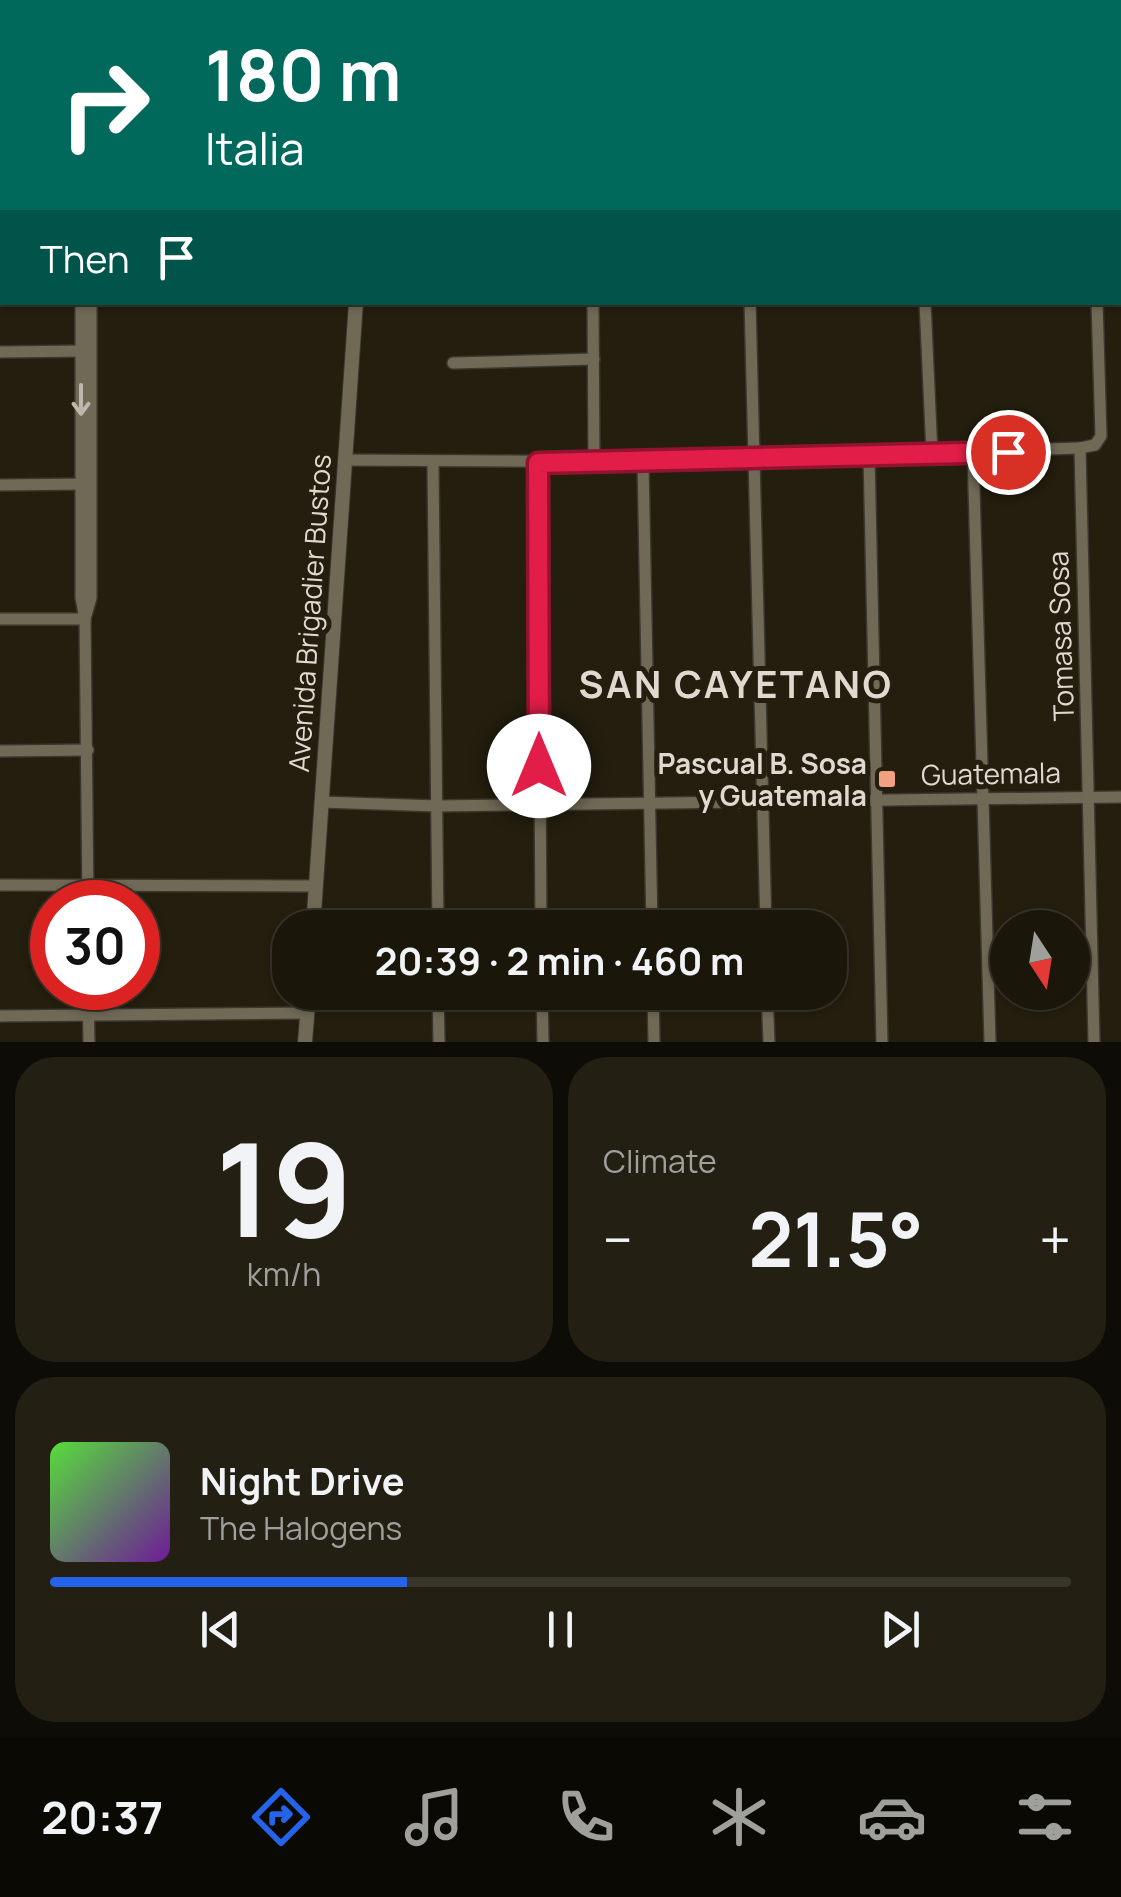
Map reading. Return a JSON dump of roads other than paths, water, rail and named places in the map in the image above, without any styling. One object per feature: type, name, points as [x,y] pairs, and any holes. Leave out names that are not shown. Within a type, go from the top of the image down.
[{"type":"street","points":[[80,305],[86,352]]},
{"type":"street","points":[[88,880],[86,352],[91,305]]},
{"type":"street","name":"Avenida Brigadier Bustos","points":[[314,910],[356,305]]},
{"type":"street","points":[[593,305],[594,462]]},
{"type":"street","points":[[750,305],[765,910]]},
{"type":"street","points":[[926,305],[932,454]]},
{"type":"street","points":[[344,460],[433,464],[643,462],[973,454],[1095,445],[1101,436],[1096,305]]},
{"type":"street","points":[[0,352],[86,352]]},
{"type":"street","points":[[453,363],[594,359]]},
{"type":"street","name":"Tomasa Sosa","points":[[1080,448],[1094,1042]]},
{"type":"street","points":[[973,454],[990,1042]]},
{"type":"street","points":[[869,455],[882,1042]]},
{"type":"street","points":[[643,462],[652,910]]},
{"type":"street","points":[[538,463],[541,910]]},
{"type":"street","points":[[433,464],[438,910]]},
{"type":"street","points":[[0,485],[86,484]]},
{"type":"street","points":[[0,619],[85,618]]},
{"type":"street","points":[[0,751],[88,750]]},
{"type":"street","name":"Guatemala","points":[[321,802],[436,806],[1121,797]]},
{"type":"street","points":[[0,885],[30,885]]},
{"type":"street","points":[[160,885],[316,886]]},
{"type":"street","points":[[88,1010],[88,1042]]},
{"type":"street","points":[[305,1042],[307,1010]]},
{"type":"street","points":[[438,1010],[439,1042]]},
{"type":"street","points":[[542,1010],[543,1042]]},
{"type":"street","points":[[653,1010],[654,1042]]},
{"type":"street","points":[[768,1010],[769,1042]]},
{"type":"street","points":[[0,1016],[307,1013]]},
{"type":"place","name":"Pascual B. Sosa y Guatemala","points":[[887,779]]},
{"type":"district","name":"SAN CAYETANO","points":[[736,683]]}]
